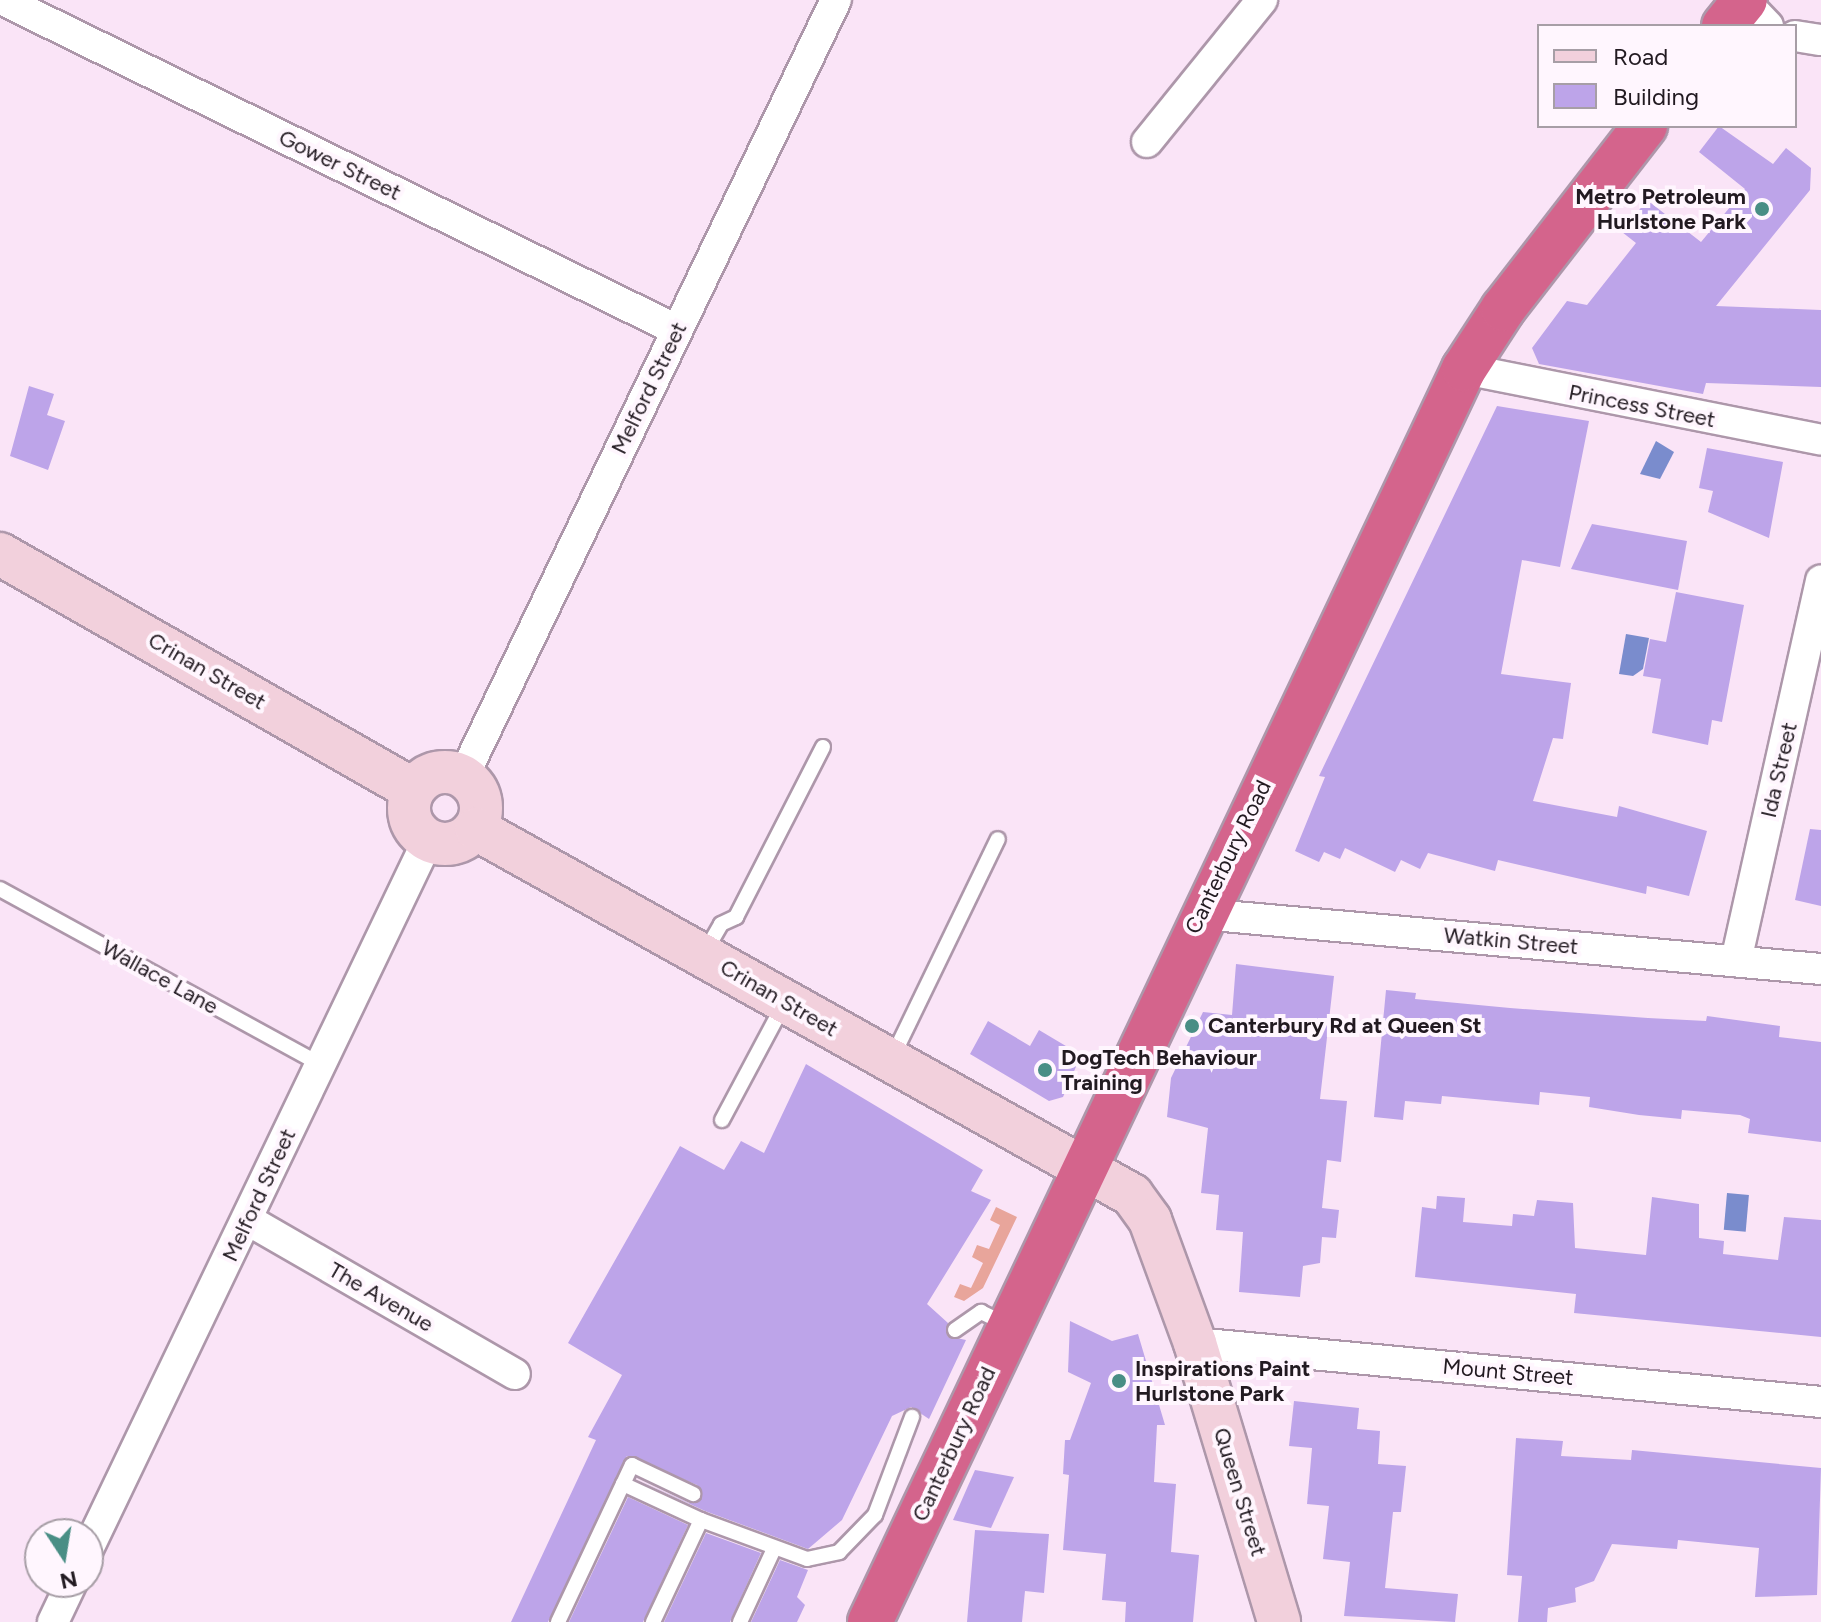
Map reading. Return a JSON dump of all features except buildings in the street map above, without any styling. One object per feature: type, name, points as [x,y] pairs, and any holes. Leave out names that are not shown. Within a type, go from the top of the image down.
[{"type":"highway","name":"Canterbury Road","points":[[870,1622],[1201,914],[1464,369],[1503,309],[1643,128]]},
{"type":"street","name":"Gower Street","points":[[3,0],[677,330]]},
{"type":"street","name":"Melford Street","points":[[463,777],[836,0]]},
{"type":"street","points":[[1147,142],[1262,0]]},
{"type":"street","points":[[1797,36],[1821,40]]},
{"type":"street","name":"Princess Street","points":[[1464,369],[1821,440]]},
{"type":"street","name":"Crinan Street","points":[[0,554],[413,790]]},
{"type":"street","name":"Ida Street","points":[[1736,961],[1821,580]]},
{"type":"street","points":[[430,774],[463,777],[482,809],[476,829],[450,844],[428,840],[409,811],[413,790],[430,774]]},
{"type":"street","name":"Crinan Street","points":[[476,829],[712,939],[786,1000],[890,1064],[1081,1169]]},
{"type":"street","name":"Melford Street","points":[[103,1518],[428,840]]},
{"type":"street","name":"Watkin Street","points":[[1201,914],[1821,969]]},
{"type":"street","name":"Queen Street","points":[[1081,1169],[1126,1190],[1141,1206],[1195,1343],[1279,1622]]},
{"type":"street","name":"The Avenue","points":[[248,1220],[515,1374]]},
{"type":"street","name":"Mount Street","points":[[1195,1343],[1821,1402]]},
{"type":"street","points":[[53,1622],[64,1598]]},
{"type":"lane","points":[[712,939],[736,917],[823,747]]},
{"type":"lane","points":[[890,1064],[998,839]]},
{"type":"lane","name":"Wallace Lane","points":[[0,889],[319,1064]]},
{"type":"lane","points":[[722,1120],[786,1000]]},
{"type":"lane","points":[[955,1330],[981,1312],[1009,1326]]},
{"type":"lane","points":[[623,1484],[773,1551],[824,1558],[859,1538],[902,1455],[912,1417]]},
{"type":"lane","points":[[558,1622],[632,1465],[693,1494]]},
{"type":"lane","points":[[653,1622],[701,1520]]},
{"type":"lane","points":[[740,1622],[773,1551]]},
{"type":"shaded area","points":[[996,1207],[1017,1217],[983,1288],[964,1301],[954,1297],[960,1284],[971,1288],[983,1263],[972,1257],[977,1245],[989,1249],[1000,1225],[990,1220]]},
{"type":"water","points":[[1656,441],[1674,452],[1660,479],[1640,474]]},
{"type":"water","points":[[1626,634],[1649,638],[1643,669],[1633,676],[1619,674]]},
{"type":"water","points":[[1727,1193],[1749,1195],[1746,1232],[1724,1230]]},
{"type":"place","name":"Metro Petroleum Hurlstone Park","points":[[1762,209]]},
{"type":"place","name":"Canterbury Rd at Queen St","points":[[1192,1026]]},
{"type":"place","name":"DogTech Behaviour Training","points":[[1045,1070]]},
{"type":"place","name":"Inspirations Paint Hurlstone Park","points":[[1119,1381]]}]
